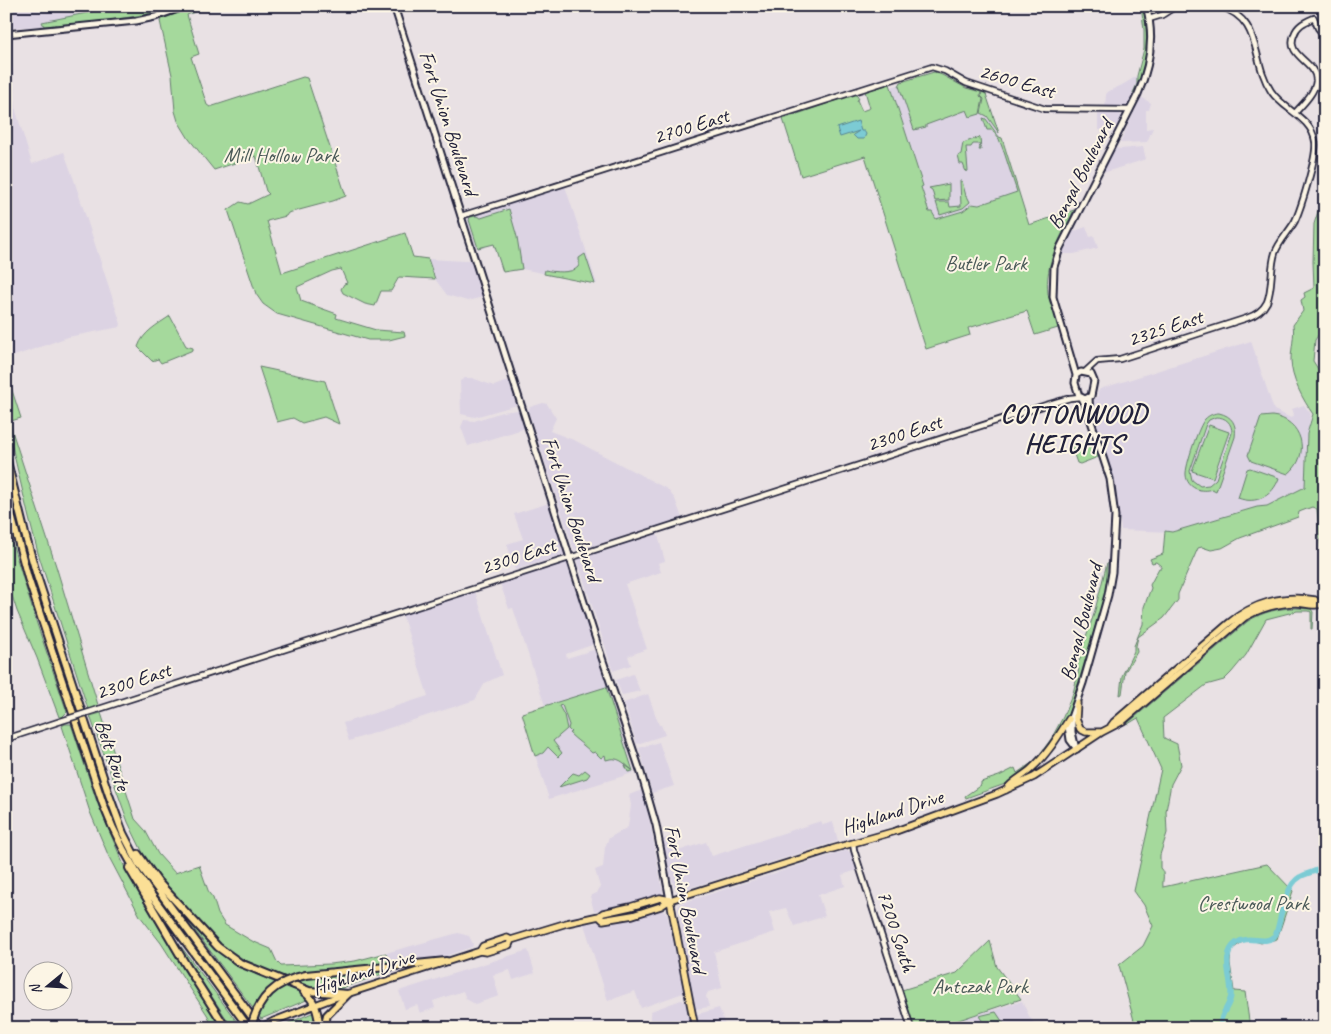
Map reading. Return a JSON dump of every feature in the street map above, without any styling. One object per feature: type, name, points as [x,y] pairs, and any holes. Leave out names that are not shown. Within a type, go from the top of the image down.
[{"type":"highway","name":"Belt Route","points":[[6,457],[37,576],[123,833],[139,864],[259,1028]]},
{"type":"highway","name":"Belt Route","points":[[6,496],[28,578],[115,835],[150,893],[250,1028]]},
{"type":"highway","points":[[123,833],[158,882],[218,947],[240,963],[309,991],[348,994]]},
{"type":"highway","points":[[115,835],[132,875],[226,1028]]},
{"type":"highway","points":[[250,1028],[257,1010],[265,997],[283,982],[306,975],[446,961]]},
{"type":"highway","points":[[299,988],[310,996],[322,1028]]},
{"type":"highway","points":[[322,1028],[328,1015],[348,994]]},
{"type":"main road","points":[[6,34],[136,21],[155,17],[186,6]]},
{"type":"main road","name":"Fort Union Boulevard","points":[[394,6],[647,794],[658,839],[695,1028]]},
{"type":"main road","name":"Bengal Boulevard","points":[[1076,375],[1053,297],[1054,267],[1062,245],[1142,84],[1148,63],[1150,42],[1149,19],[1146,6]]},
{"type":"main road","name":"Bengal Boulevard","points":[[1072,357],[1084,372]]},
{"type":"main road","points":[[1084,372],[1091,374],[1094,384],[1092,393],[1089,397],[1081,398],[1075,388],[1074,380],[1076,375],[1084,372]]},
{"type":"main road","name":"Bengal Boulevard","points":[[1089,397],[1090,418]]},
{"type":"main road","name":"Bengal Boulevard","points":[[1076,749],[1071,718],[1108,596],[1114,551],[1115,516],[1112,489],[1090,418],[1081,398]]},
{"type":"main road","name":"Highland Drive","points":[[259,1028],[314,1005],[480,951],[483,946],[507,938],[511,940],[660,898],[670,900],[853,843],[896,832],[1004,792],[1034,777],[1111,726],[1245,611],[1283,598],[1310,599],[1315,600],[1318,604],[1325,605]]},
{"type":"main road","points":[[1077,703],[1076,719],[1080,729],[1086,732],[1102,732]]},
{"type":"main road","points":[[1004,792],[1010,783],[1025,774],[1037,763],[1052,746],[1071,718]]},
{"type":"street","points":[[1149,19],[1162,15],[1176,6]]},
{"type":"street","points":[[1218,6],[1233,11],[1244,20],[1249,29],[1268,86],[1275,97],[1295,113],[1314,89],[1316,79],[1312,68],[1293,48],[1292,38],[1299,26],[1314,18],[1318,28],[1325,36]]},
{"type":"street","name":"2700 East","points":[[462,216],[929,68]]},
{"type":"street","name":"2600 East","points":[[929,68],[941,69],[966,83],[1045,110],[1130,110]]},
{"type":"street","name":"2325 East","points":[[1092,364],[1097,361],[1126,358],[1258,313],[1266,303],[1275,252],[1297,215],[1315,155],[1313,133],[1309,126],[1295,113]]},
{"type":"street","points":[[1084,372],[1092,364]]},
{"type":"street","points":[[1091,374],[1092,364]]},
{"type":"street","points":[[1070,398],[1075,388]]},
{"type":"street","name":"2300 East","points":[[6,739],[571,556],[1070,398],[1081,398]]},
{"type":"street","name":"7200 South","points":[[853,843],[911,1028]]},
{"type":"shaded area","points":[[16,6],[121,6],[43,22],[44,26],[9,28],[7,24]]},
{"type":"shaded area","points":[[10,39],[16,111],[32,164],[64,152],[121,324],[120,327],[68,337],[6,359],[6,40]]},
{"type":"shaded area","points":[[936,73],[958,87],[988,100],[1018,192],[979,205],[972,204],[963,211],[936,219],[932,212],[929,212],[921,186],[923,185],[891,87]]},
{"type":"shaded area","points":[[1137,76],[1137,84],[1127,107],[1105,108],[1106,94],[1109,91]]},
{"type":"shaded area","points":[[1141,97],[1151,103],[1149,110],[1146,110],[1146,129],[1153,128],[1147,142],[1120,143]]},
{"type":"shaded area","points":[[1098,114],[1120,114],[1122,116],[1115,129],[1098,130]]},
{"type":"shaded area","points":[[1143,147],[1146,159],[1106,172],[1103,170],[1115,148]]},
{"type":"shaded area","points":[[565,186],[597,284],[522,269],[503,272],[494,244],[479,249],[476,247],[467,220],[470,216]]},
{"type":"shaded area","points":[[1086,227],[1090,237],[1094,236],[1098,248],[1074,254],[1062,254],[1072,232]]},
{"type":"shaded area","points":[[428,259],[464,261],[470,259],[483,297],[467,301],[447,295],[435,279]]},
{"type":"shaded area","points":[[1251,341],[1274,410],[1291,418],[1294,414],[1292,409],[1304,405],[1311,414],[1306,440],[1305,487],[1267,506],[1257,507],[1172,532],[1121,530],[1116,487],[1091,406],[1092,400],[1098,397],[1100,389]]},
{"type":"shaded area","points":[[465,378],[472,378],[494,386],[510,380],[517,405],[475,417],[461,414],[460,381]]},
{"type":"shaded area","points":[[543,403],[547,404],[556,418],[550,431],[576,441],[667,489],[675,499],[682,518],[597,545],[574,550],[528,411],[530,407]]},
{"type":"shaded area","points":[[518,410],[526,428],[468,446],[461,427],[464,420],[474,421],[502,412]]},
{"type":"shaded area","points":[[549,503],[565,555],[515,570],[507,544],[523,539],[514,514]]},
{"type":"shaded area","points":[[657,532],[665,561],[658,563],[661,572],[625,584],[647,649],[628,656],[631,665],[613,671],[577,559]]},
{"type":"shaded area","points":[[566,561],[569,563],[593,641],[592,645],[566,654],[567,658],[593,650],[597,652],[634,771],[633,773],[549,799],[522,713],[545,706],[513,608],[509,609],[500,583]]},
{"type":"shaded area","points":[[475,591],[502,675],[485,683],[475,700],[349,741],[343,723],[428,696],[402,614]]},
{"type":"shaded area","points":[[633,674],[640,691],[622,695],[616,680]]},
{"type":"shaded area","points":[[648,694],[659,725],[661,725],[665,735],[637,744],[624,703]]},
{"type":"shaded area","points":[[659,742],[674,786],[652,793],[639,748]]},
{"type":"shaded area","points":[[642,790],[663,893],[660,896],[613,909],[594,911],[590,896],[597,893],[600,887],[595,870],[603,867],[605,847],[609,838],[628,827],[631,805],[629,795]]},
{"type":"shaded area","points":[[821,821],[823,825],[833,822],[838,841],[699,885],[680,890],[674,887],[662,843],[664,839],[673,836],[678,851],[706,842],[712,856]]},
{"type":"shaded area","points":[[847,850],[851,853],[857,870],[842,875],[845,886],[818,895],[825,916],[794,926],[786,908],[769,912],[775,932],[714,952],[722,988],[708,992],[706,996],[709,1007],[696,1009],[684,951],[679,904]]},
{"type":"shaded area","points":[[662,910],[667,914],[683,993],[641,1008],[635,991],[608,1001],[584,924],[630,919]]},
{"type":"shaded area","points":[[458,933],[469,936],[473,944],[472,947],[433,960],[389,964],[386,953]]},
{"type":"shaded area","points":[[528,950],[535,973],[513,980],[510,970],[493,975],[499,996],[475,1004],[466,999],[463,991],[433,1001],[435,1008],[420,1013],[417,1005],[405,1009],[399,991]]},
{"type":"shaded area","points":[[681,1000],[686,1002],[691,1028],[653,1028],[651,1011]]},
{"type":"shaded area","points":[[1022,1001],[1037,1028],[933,1028]]},
{"type":"shaded area","points":[[719,1008],[726,1028],[698,1028],[698,1014]]},
{"type":"green space","points":[[121,6],[177,6],[161,11],[111,20],[44,26],[42,22]]},
{"type":"green space","name":"Mill Hollow Park","points":[[199,6],[209,6],[187,15],[199,54],[191,57],[207,105],[210,107],[303,77],[307,78],[346,196],[267,221],[282,273],[405,233],[413,257],[428,259],[435,279],[399,277],[391,291],[381,291],[375,306],[365,304],[343,293],[341,289],[347,283],[341,269],[332,271],[297,287],[301,301],[337,314],[336,318],[376,330],[404,332],[405,336],[389,340],[368,340],[277,314],[263,304],[256,294],[228,210],[240,202],[248,204],[269,194],[266,191],[256,156],[214,170],[189,139],[178,121],[175,111],[172,75],[160,21]]},
{"type":"green space","points":[[1141,6],[1143,6],[1145,16],[1146,51],[1142,74],[1133,93],[1137,84],[1137,76],[1144,49]]},
{"type":"green space","points":[[934,72],[966,88],[981,92],[980,96],[983,99],[980,114],[970,117],[967,110],[914,130],[899,86],[901,82]]},
{"type":"green space","name":"Butler Park","points":[[890,84],[923,186],[921,187],[929,212],[932,212],[936,219],[963,211],[972,204],[979,205],[1017,192],[999,139],[992,130],[987,130],[983,118],[1002,138],[1029,225],[1074,210],[1055,250],[1047,283],[1050,303],[1058,328],[1035,335],[1027,311],[968,328],[970,335],[926,349],[865,156],[801,176],[783,119],[855,94],[859,99],[857,100],[862,111],[870,108],[865,91]]},
{"type":"green space","points":[[982,92],[986,94],[999,133],[987,116],[981,113],[984,99],[981,96]]},
{"type":"green space","points":[[980,137],[981,150],[979,150],[979,144],[966,147],[968,171],[966,172],[963,164],[960,164],[958,156],[961,154],[963,143]]},
{"type":"green space","points":[[960,181],[962,181],[966,196],[970,202],[963,208],[940,215],[936,202],[949,202],[950,207],[961,206]]},
{"type":"green space","points":[[949,184],[949,200],[935,201],[932,190],[929,188]]},
{"type":"green space","points":[[1325,190],[1325,325],[1315,340],[1313,361],[1325,385],[1325,564],[1322,565],[1317,509],[1312,507],[1299,512],[1298,517],[1240,538],[1222,548],[1211,550],[1202,547],[1198,548],[1178,594],[1178,600],[1164,618],[1138,637],[1137,652],[1125,672],[1122,694],[1120,695],[1122,676],[1134,651],[1134,646],[1143,624],[1144,607],[1151,588],[1150,585],[1159,568],[1161,568],[1156,562],[1152,563],[1150,559],[1163,554],[1165,531],[1172,532],[1257,507],[1267,506],[1305,487],[1307,434],[1313,414],[1302,396],[1293,374],[1291,360],[1293,325],[1303,311],[1301,300],[1305,297],[1304,293],[1314,288],[1314,224]]},
{"type":"green space","points":[[509,209],[517,237],[522,269],[503,272],[494,244],[478,248],[469,220],[470,217],[476,216],[481,218]]},
{"type":"green space","points":[[585,254],[595,284],[544,274],[545,270],[571,271],[578,267],[579,258]]},
{"type":"green space","points":[[170,316],[186,346],[193,348],[193,350],[161,363],[158,359],[152,361],[138,347],[140,342],[155,326]]},
{"type":"green space","points":[[259,367],[325,381],[339,424],[324,417],[302,423],[293,418],[277,422]]},
{"type":"green space","points":[[6,372],[21,418],[11,421],[12,431],[56,566],[98,705],[88,709],[38,553],[29,518],[6,421]]},
{"type":"green space","points":[[1219,413],[1224,414],[1233,421],[1235,437],[1216,491],[1212,489],[1199,490],[1189,483],[1186,470],[1202,423],[1208,416]],"holes":[[[1220,417],[1230,424],[1232,433],[1216,479],[1209,485],[1200,486],[1192,480],[1190,471],[1206,424],[1209,420]]]},
{"type":"green space","points":[[1272,416],[1291,424],[1297,431],[1300,439],[1300,457],[1288,474],[1251,461],[1248,455],[1261,417]]},
{"type":"green space","points":[[1209,425],[1229,432],[1213,478],[1192,471]]},
{"type":"green space","points":[[1078,444],[1081,448],[1092,444],[1098,457],[1080,464],[1077,463],[1071,446],[1076,445],[1078,449],[1080,448],[1078,448]]},
{"type":"green space","points":[[1250,468],[1279,478],[1273,490],[1268,494],[1257,499],[1245,500],[1238,498],[1247,469]]},
{"type":"green space","points":[[6,523],[37,624],[67,712],[62,717],[59,717],[17,611],[6,577]]},
{"type":"green space","points":[[1107,563],[1105,594],[1069,714],[1065,723],[1041,756],[1037,758],[1051,739],[1073,693],[1079,669],[1072,667],[1075,661],[1078,662],[1081,658],[1079,656],[1094,614]]},
{"type":"green space","name":"Crestwood Park","points":[[1296,608],[1311,609],[1313,612],[1312,629],[1311,612],[1309,611],[1297,611],[1266,619],[1246,655],[1224,680],[1206,685],[1163,718],[1164,738],[1177,744],[1181,765],[1171,784],[1166,811],[1167,833],[1160,855],[1163,887],[1267,864],[1293,891],[1277,939],[1261,943],[1247,939],[1231,950],[1230,963],[1234,991],[1245,992],[1250,1028],[1136,1028],[1119,965],[1143,946],[1153,926],[1144,905],[1134,891],[1161,769],[1138,718],[1128,723],[1248,621],[1271,611]]},
{"type":"green space","points":[[606,687],[633,771],[628,772],[625,765],[632,770],[620,760],[606,760],[605,755],[601,758],[595,752],[592,753],[572,736],[569,733],[571,732],[568,729],[569,725],[562,705],[559,706],[564,715],[567,729],[553,741],[562,753],[558,757],[548,747],[543,753],[535,756],[522,713]]},
{"type":"green space","points":[[101,713],[135,819],[145,830],[158,854],[175,873],[199,865],[218,914],[225,925],[252,941],[271,949],[281,966],[355,961],[386,953],[389,964],[285,978],[243,959],[218,942],[157,874],[144,855],[128,822],[90,716]]},
{"type":"green space","points":[[71,724],[97,802],[128,875],[182,967],[223,1028],[212,1028],[208,1016],[161,943],[140,916],[109,857],[90,812],[62,726]]},
{"type":"green space","points":[[1033,762],[1033,765],[1008,783],[966,798],[965,796],[981,785],[981,782],[1015,768],[1017,773]]},
{"type":"green space","points":[[585,770],[590,774],[587,778],[559,787],[573,773],[579,775]]},
{"type":"green space","points":[[178,908],[209,942],[229,960],[256,974],[303,993],[309,999],[261,1019]]},
{"type":"green space","points":[[159,917],[240,1026],[238,1028],[229,1026],[228,1021]]},
{"type":"green space","name":"Antczak Park","points":[[990,941],[997,967],[1021,999],[953,1022],[939,1021],[914,1027],[902,990],[957,973]]},
{"type":"green space","points":[[394,970],[342,988],[323,990],[306,988],[306,985],[293,980],[343,974]]},
{"type":"green space","points":[[996,1012],[1007,1028],[987,1028],[979,1016]]},
{"type":"green space","points":[[312,1013],[314,1014],[317,1028],[277,1028]]},
{"type":"water","points":[[858,121],[861,131],[864,131],[866,134],[864,139],[857,139],[853,135],[859,131],[840,137],[837,128]]},
{"type":"waterway","points":[[1221,1028],[1223,1014],[1231,995],[1228,968],[1231,948],[1242,940],[1267,940],[1272,938],[1276,934],[1287,894],[1295,881],[1303,875],[1325,865]]},
{"type":"district","name":"COTTONWOOD HEIGHTS","points":[[1074,428]]}]
